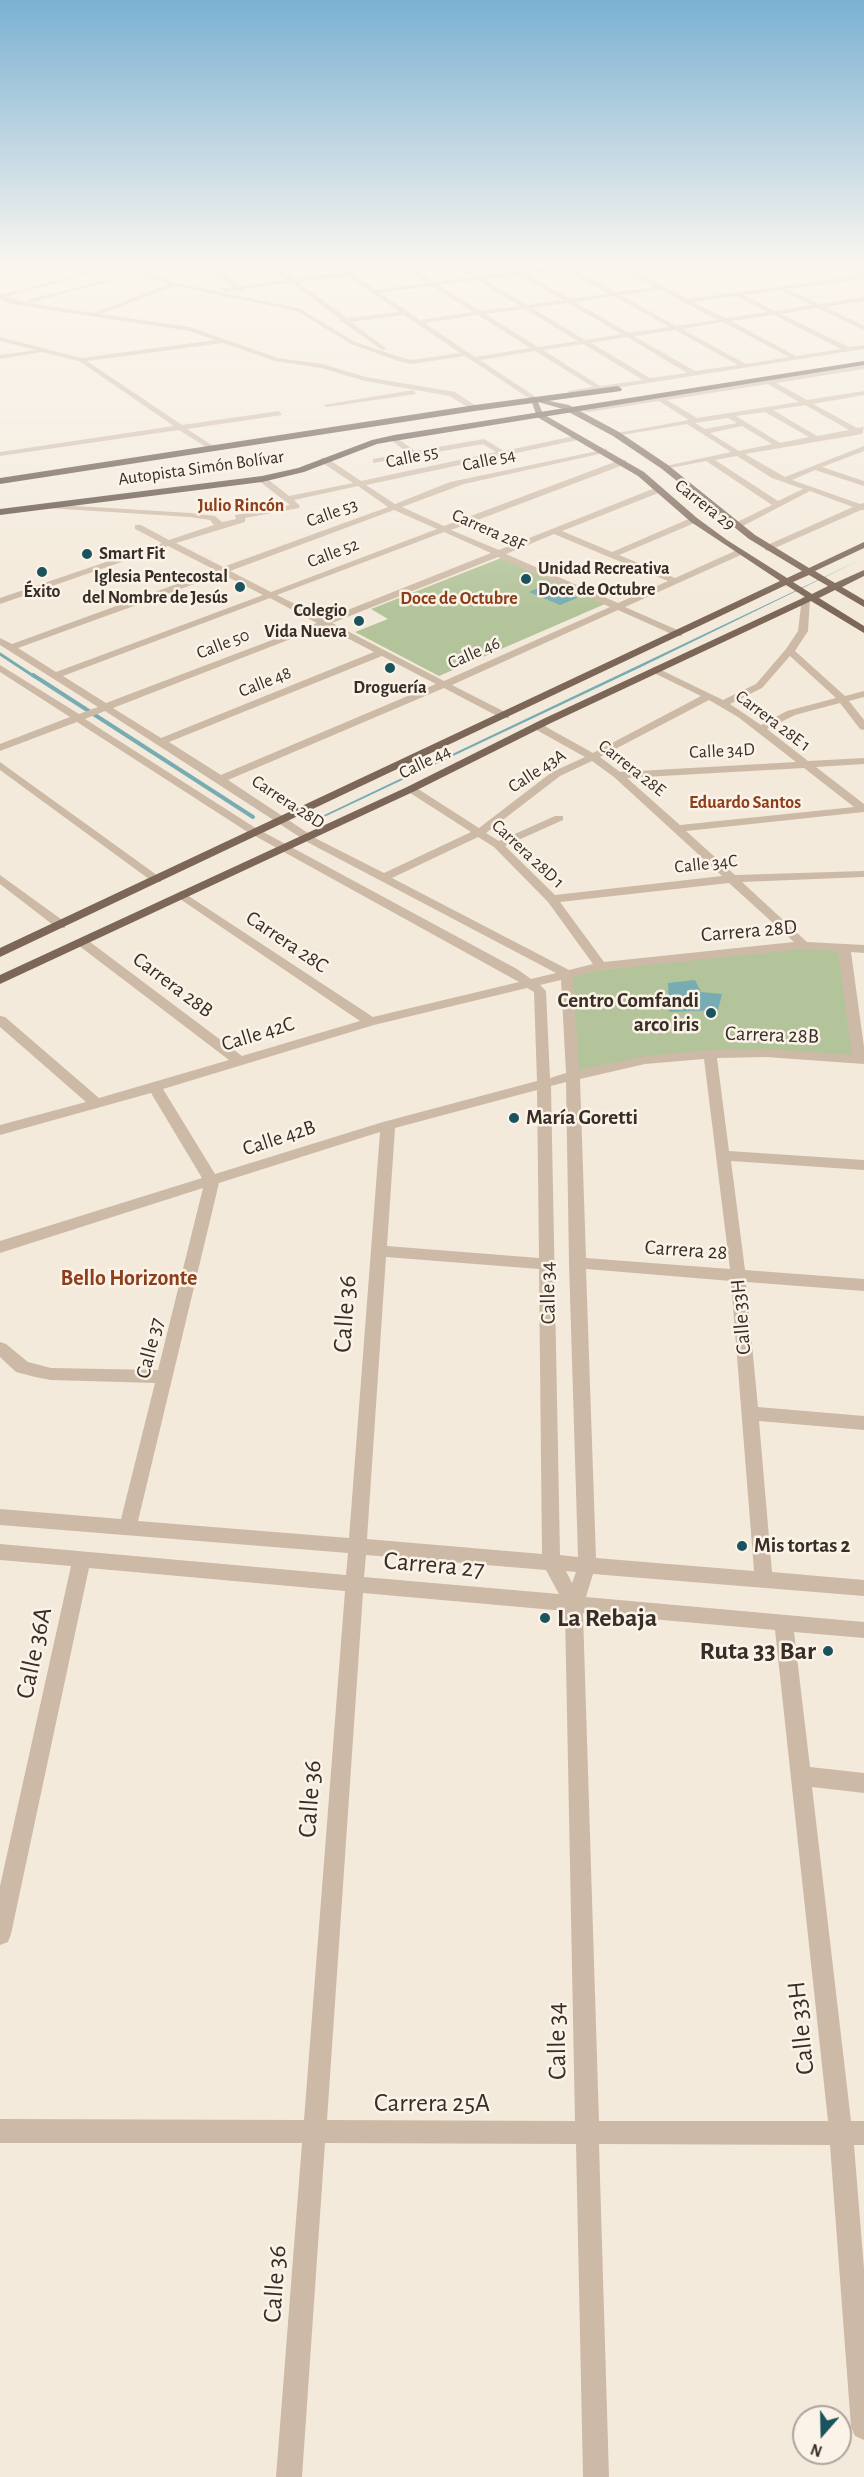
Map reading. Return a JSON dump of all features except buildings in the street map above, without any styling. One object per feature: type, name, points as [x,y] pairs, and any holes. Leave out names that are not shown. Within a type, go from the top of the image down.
[{"type":"highway","name":"Autopista Simón Bolívar","points":[[0,481],[661,381]]},
{"type":"highway","name":"Autopista Simón Bolívar","points":[[0,512],[262,479],[301,470],[375,442],[394,438],[760,381]]},
{"type":"main road","name":"Carrera 29","points":[[533,399],[573,410],[616,434],[665,467],[736,526],[768,548],[864,604]]},
{"type":"main road","points":[[533,399],[540,415]]},
{"type":"main road","name":"Carrera 29","points":[[540,415],[623,462],[694,520],[807,597],[864,630]]},
{"type":"main road","name":"Calle 44","points":[[0,953],[788,584],[864,545]]},
{"type":"main road","name":"Calle 44","points":[[0,980],[411,789],[807,597],[864,573]]},
{"type":"street","points":[[111,381],[212,449]]},
{"type":"street","points":[[375,381],[434,389],[452,394],[475,408]]},
{"type":"street","name":"Carrera 29","points":[[506,381],[533,399]]},
{"type":"street","points":[[585,381],[601,390],[645,381]]},
{"type":"street","points":[[573,410],[588,410],[776,381]]},
{"type":"street","points":[[770,382],[864,434]]},
{"type":"street","points":[[327,405],[434,389]]},
{"type":"street","points":[[616,434],[864,393]]},
{"type":"street","points":[[852,395],[864,401]]},
{"type":"street","points":[[660,399],[702,432],[787,481],[863,507]]},
{"type":"street","points":[[765,409],[815,438]]},
{"type":"street","points":[[0,454],[279,413]]},
{"type":"street","points":[[729,415],[777,446]]},
{"type":"street","points":[[702,432],[743,424]]},
{"type":"street","points":[[665,467],[860,430]]},
{"type":"street","name":"Calle 55","points":[[287,499],[579,437]]},
{"type":"street","points":[[394,438],[414,453]]},
{"type":"street","points":[[376,461],[484,441],[502,453]]},
{"type":"street","points":[[697,452],[725,446]]},
{"type":"street","points":[[787,481],[816,468],[851,457],[864,448]]},
{"type":"street","name":"Calle 54","points":[[403,495],[604,451]]},
{"type":"street","points":[[708,459],[778,505]]},
{"type":"street","name":"Carrera 28F","points":[[324,460],[380,500],[394,507],[679,634]]},
{"type":"street","name":"Calle 52","points":[[55,676],[623,462]]},
{"type":"street","points":[[816,468],[864,484]]},
{"type":"street","points":[[0,601],[218,526],[242,520],[238,517],[296,506],[262,479]]},
{"type":"street","points":[[787,481],[799,494],[849,512]]},
{"type":"street","name":"Calle 53","points":[[11,648],[461,483]]},
{"type":"street","points":[[736,526],[809,489]]},
{"type":"street","name":"Calle 50","points":[[0,748],[324,623],[658,490]]},
{"type":"street","points":[[380,500],[391,497]]},
{"type":"street","points":[[47,506],[190,515],[212,518],[218,522],[218,526]]},
{"type":"street","points":[[768,548],[863,507]]},
{"type":"street","points":[[612,555],[694,520]]},
{"type":"street","points":[[138,527],[505,716]]},
{"type":"street","points":[[554,531],[675,581]]},
{"type":"street","name":"Calle 46","points":[[220,779],[443,685],[740,552]]},
{"type":"street","points":[[724,704],[759,686],[790,651],[803,631],[807,597]]},
{"type":"street","name":"Carrera 28D","points":[[0,641],[103,708],[220,779],[307,837],[567,974]]},
{"type":"street","points":[[790,651],[842,699],[864,727]]},
{"type":"street","name":"Calle 48","points":[[160,742],[381,653]]},
{"type":"street","name":"Carrera 28D","points":[[0,668],[257,832],[529,982],[601,966],[804,945],[864,949]]},
{"type":"street","name":"Carrera 28E 1","points":[[655,670],[724,704],[762,728],[805,765],[864,809]]},
{"type":"street","points":[[762,728],[791,713],[864,693]]},
{"type":"street","name":"Calle 43A","points":[[385,877],[480,832],[556,774],[709,696]]},
{"type":"street","name":"Carrera 28E","points":[[537,726],[593,757],[618,775],[804,945]]},
{"type":"street","name":"Calle 34D","points":[[618,775],[864,761]]},
{"type":"street","points":[[0,765],[157,879]]},
{"type":"street","name":"Carrera 28D 1","points":[[411,789],[498,845],[552,899],[601,966]]},
{"type":"street","points":[[677,829],[864,809]]},
{"type":"street","points":[[498,845],[559,818]]},
{"type":"street","name":"Calle 34C","points":[[552,899],[731,879],[864,874]]},
{"type":"street","points":[[0,878],[61,925]]},
{"type":"street","name":"Carrera 28C","points":[[181,895],[371,1022]]},
{"type":"street","name":"Carrera 28B","points":[[82,942],[239,1062]]},
{"type":"street","points":[[844,948],[861,1060]]},
{"type":"street","name":"Calle 34","points":[[567,974],[573,1076],[587,1565],[574,1604],[596,2477]]},
{"type":"street","name":"Calle 42C","points":[[0,1130],[155,1087],[371,1022],[529,982]]},
{"type":"street","name":"Calle 34","points":[[529,982],[540,991],[544,1085],[551,1562],[574,1604]]},
{"type":"street","points":[[0,1020],[95,1102]]},
{"type":"street","name":"Carrera 28B","points":[[573,1076],[645,1060],[710,1054],[766,1053],[861,1060]]},
{"type":"street","name":"Calle 33H","points":[[710,1054],[738,1275],[764,1580]]},
{"type":"street","name":"Calle 42B","points":[[0,1247],[388,1125],[573,1076]]},
{"type":"street","points":[[155,1087],[212,1182]]},
{"type":"street","name":"Calle 36","points":[[289,2477],[388,1125]]},
{"type":"street","points":[[721,1155],[864,1166]]},
{"type":"street","name":"Calle 37","points":[[128,1527],[212,1182]]},
{"type":"street","points":[[379,1251],[547,1264]]},
{"type":"street","name":"Carrera 28","points":[[577,1263],[864,1285]]},
{"type":"street","points":[[0,1348],[22,1367],[51,1374],[165,1377]]},
{"type":"street","points":[[750,1413],[864,1423]]},
{"type":"street","name":"Carrera 27","points":[[0,1516],[864,1588]]},
{"type":"street","name":"Carrera 27","points":[[0,1552],[864,1630]]},
{"type":"street","name":"Calle 36A","points":[[0,1934],[82,1560]]},
{"type":"street","name":"Calle 33H","points":[[784,1623],[801,1776],[853,2133],[864,2427]]},
{"type":"street","points":[[801,1776],[864,1783]]},
{"type":"street","name":"Carrera 25A","points":[[0,2131],[853,2133]]},
{"type":"green space","points":[[501,558],[605,604],[439,676],[355,632],[388,619],[371,609]]},
{"type":"green space","name":"Centro Comfandi arco iris","points":[[804,945],[844,948],[859,1059],[766,1053],[645,1060],[573,1076],[567,974]]},
{"type":"water","points":[[864,558],[639,668],[320,817]]},
{"type":"water","points":[[546,584],[577,598],[560,605],[529,592]]},
{"type":"water","points":[[695,980],[701,992],[722,994],[718,1010],[669,1012],[668,983]]},
{"type":"waterway","points":[[0,654],[35,677]]},
{"type":"waterway","points":[[33,675],[253,817]]},
{"type":"place","name":"Smart Fit","points":[[87,554]]},
{"type":"place","name":"Éxito","points":[[42,572]]},
{"type":"place","name":"Unidad Recreativa Doce de Octubre","points":[[526,579]]},
{"type":"place","name":"Iglesia Pentecostal del Nombre de Jesús","points":[[240,587]]},
{"type":"place","name":"Colegio Vida Nueva","points":[[359,621]]},
{"type":"place","name":"Droguería","points":[[390,668]]},
{"type":"place","name":"Centro Comfandi arco iris","points":[[711,1013]]},
{"type":"place","name":"María Goretti","points":[[514,1118]]},
{"type":"place","name":"Mis tortas 2","points":[[742,1546]]},
{"type":"place","name":"La Rebaja","points":[[545,1618]]},
{"type":"place","name":"Ruta 33 Bar","points":[[828,1651]]},
{"type":"district","name":"Julio Rincón","points":[[241,506]]},
{"type":"district","name":"Doce de Octubre","points":[[459,599]]},
{"type":"district","name":"Eduardo Santos","points":[[745,803]]},
{"type":"district","name":"Bello Horizonte","points":[[129,1278]]}]
